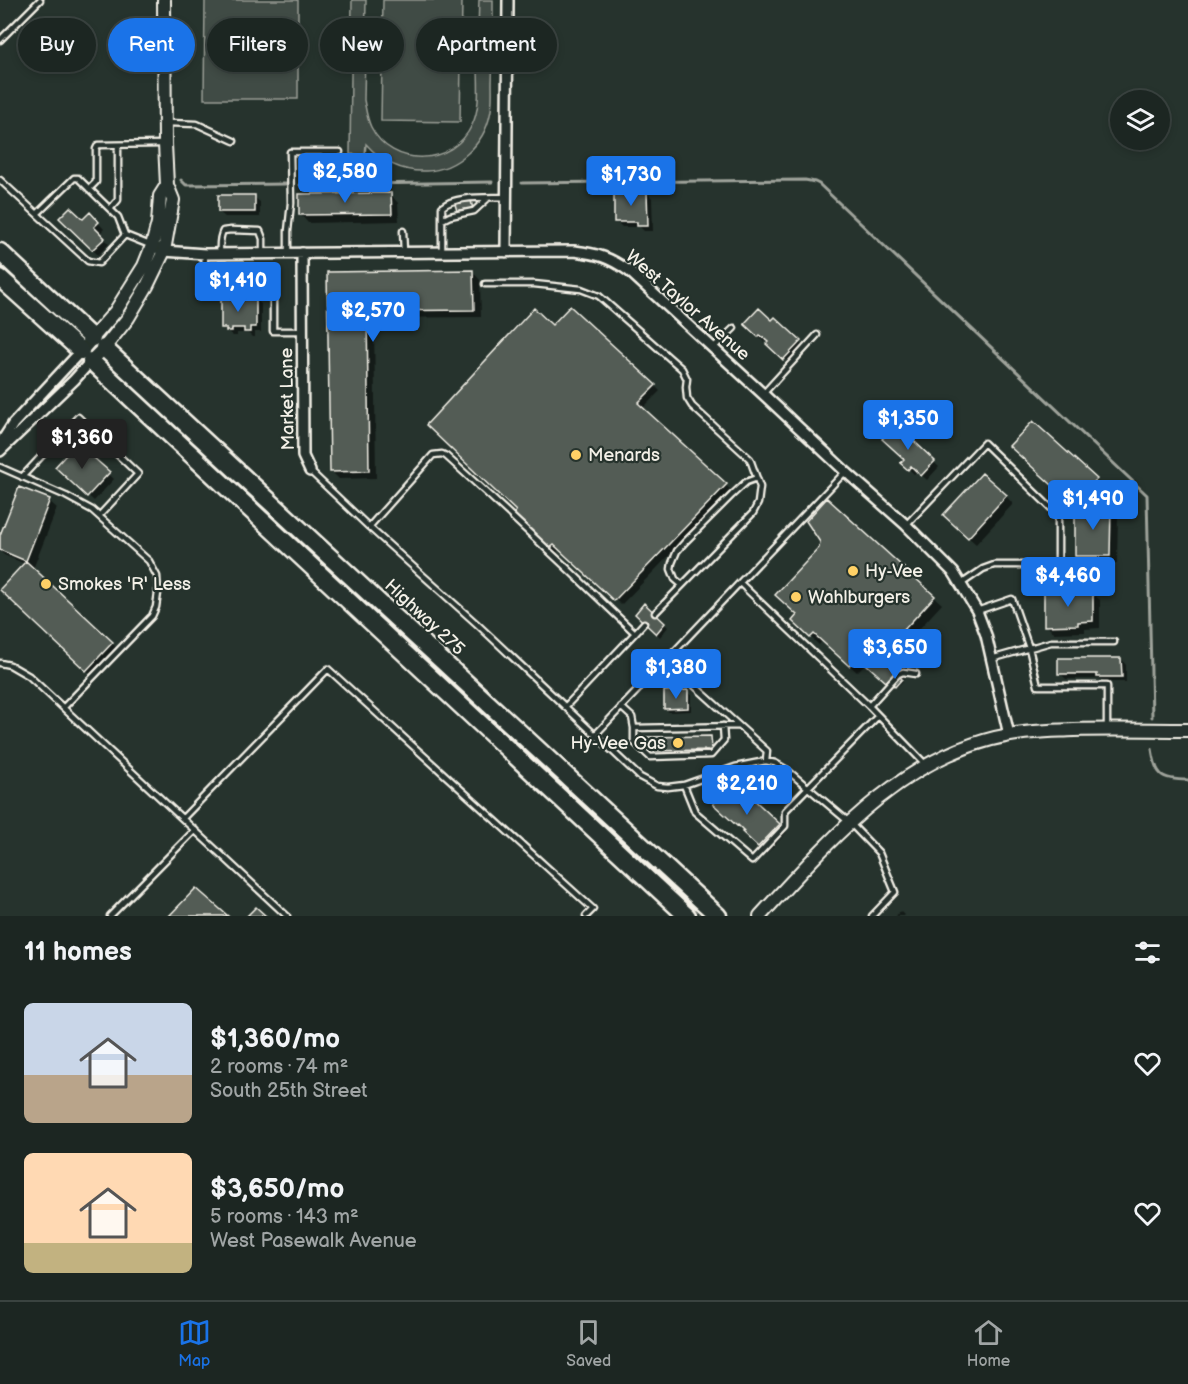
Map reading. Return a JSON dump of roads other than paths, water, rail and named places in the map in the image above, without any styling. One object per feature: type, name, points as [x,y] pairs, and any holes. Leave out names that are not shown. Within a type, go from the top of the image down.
[{"type":"highway","name":"Highway 275","points":[[0,252],[718,916]]},
{"type":"highway","points":[[0,278],[687,916]]},
{"type":"main road","points":[[86,356],[128,318],[164,251],[173,200],[167,185],[164,123],[164,0]]},
{"type":"main road","points":[[98,343],[144,266],[158,223],[160,196],[167,185]]},
{"type":"main road","points":[[760,916],[850,823],[904,779],[963,748],[1009,735],[1041,731],[1188,730]]},
{"type":"street","points":[[506,252],[508,0]]},
{"type":"street","name":"West Taylor Avenue","points":[[152,246],[164,251],[205,254],[574,251],[596,254],[613,260],[628,271],[906,525],[954,573],[977,611],[986,635],[1009,735]]},
{"type":"street","name":"Market Lane","points":[[302,253],[303,456],[310,471]]},
{"type":"street","points":[[0,444],[13,424],[86,356]]},
{"type":"street","points":[[0,451],[74,380],[86,356]]},
{"type":"lane","points":[[0,40],[40,0]]},
{"type":"lane","points":[[164,123],[197,124],[234,141]]},
{"type":"lane","points":[[89,189],[96,182],[98,145],[165,144]]},
{"type":"lane","points":[[110,209],[118,200],[118,145]]},
{"type":"lane","points":[[288,253],[291,203],[290,152],[340,152]]},
{"type":"lane","points":[[37,214],[74,178],[78,178],[118,217],[125,235],[152,246]]},
{"type":"lane","points":[[0,180],[88,261],[99,263],[125,235]]},
{"type":"lane","points":[[442,252],[442,207],[472,198],[506,197]]},
{"type":"lane","points":[[442,220],[474,211],[488,198]]},
{"type":"lane","points":[[220,254],[222,234],[224,231],[231,230],[260,231],[263,253]]},
{"type":"lane","points":[[403,231],[404,252]]},
{"type":"lane","points":[[205,254],[204,278],[273,279],[273,331],[302,331]]},
{"type":"lane","points":[[485,284],[534,284],[580,289],[599,297],[681,369],[687,379],[687,398],[692,406],[750,459],[760,487],[758,503],[753,513],[655,613]]},
{"type":"lane","points":[[713,348],[734,328]]},
{"type":"lane","points":[[763,394],[816,335]]},
{"type":"lane","points":[[22,477],[78,417],[138,474],[99,516]]},
{"type":"lane","points":[[906,525],[984,443],[1058,515],[1058,565],[994,565],[983,569],[961,584]]},
{"type":"lane","points":[[369,527],[430,458],[433,455],[442,454],[489,495],[635,633]]},
{"type":"lane","points":[[0,467],[92,510],[149,561],[157,576],[158,593],[152,616],[64,707]]},
{"type":"lane","points":[[310,471],[640,777],[657,786],[668,787],[684,785],[735,767],[766,761],[776,763],[788,770],[850,823],[879,852],[895,892],[872,916]]},
{"type":"lane","points":[[595,735],[845,471]]},
{"type":"lane","points":[[682,585],[675,579],[671,569],[677,552],[746,482],[757,478]]},
{"type":"lane","points":[[740,583],[869,706],[927,765]]},
{"type":"lane","points":[[977,611],[1012,599],[1029,648],[1038,686],[1107,686],[1107,729]]},
{"type":"lane","points":[[564,707],[644,623]]},
{"type":"lane","points":[[991,659],[1051,642],[1114,642]]},
{"type":"lane","points":[[666,660],[766,751],[766,761]]},
{"type":"lane","points":[[0,663],[10,665],[29,675],[287,916]]},
{"type":"lane","points":[[183,818],[328,669],[593,909],[586,916]]},
{"type":"lane","points":[[869,706],[898,674],[903,672],[916,674]]},
{"type":"lane","points":[[621,707],[632,717],[634,742],[650,757],[711,755],[723,740],[723,726]]},
{"type":"lane","points":[[684,785],[695,812],[752,861],[785,826],[785,811],[878,716]]},
{"type":"lane","points":[[634,728],[739,726]]},
{"type":"lane","points":[[110,916],[195,830]]},
{"type":"waterway","points":[[181,180],[186,185],[285,184]]},
{"type":"waterway","points":[[522,183],[805,180],[819,184],[1147,495],[1152,717]]},
{"type":"waterway","points":[[300,185],[492,182]]},
{"type":"waterway","points":[[1152,749],[1155,765],[1161,774],[1171,779],[1188,780]]},
{"type":"place","name":"Menards","points":[[576,455]]},
{"type":"place","name":"Hy-Vee","points":[[853,571]]},
{"type":"place","name":"Smokes 'R' Less","points":[[46,584]]},
{"type":"place","name":"Wahlburgers","points":[[796,597]]},
{"type":"place","name":"Hy-Vee Gas","points":[[678,743]]}]
